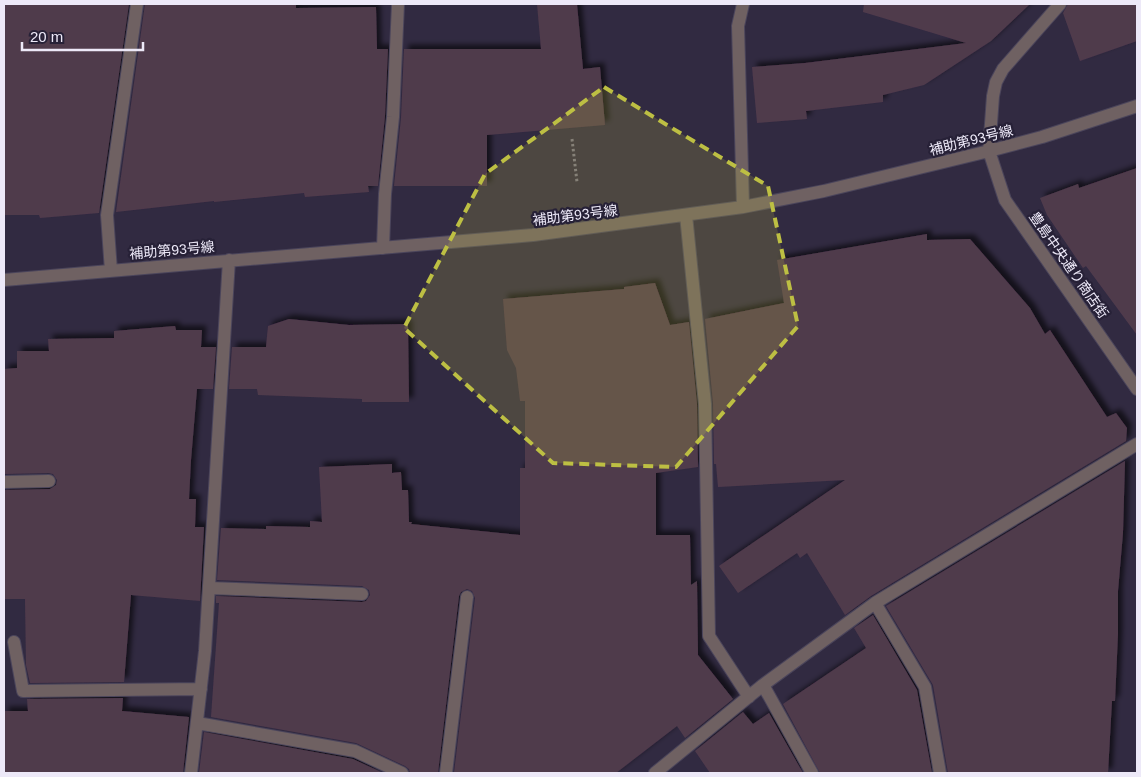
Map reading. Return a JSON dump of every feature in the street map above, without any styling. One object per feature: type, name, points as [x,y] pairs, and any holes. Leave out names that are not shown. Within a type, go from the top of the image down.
[{"type":"street","points":[[111,271],[108,215],[137,4]]},
{"type":"street","points":[[383,248],[385,194],[393,117],[398,4]]},
{"type":"street","points":[[743,4],[738,26],[743,207]]},
{"type":"street","points":[[989,151],[993,96],[996,82],[1003,69],[1060,4]]},
{"type":"street","name":"補助第93号線","points":[[4,280],[533,236],[743,207],[824,191],[989,151],[1042,137],[1137,106]]},
{"type":"street","name":"豊島中央通り商店街","points":[[989,151],[1004,200],[1137,388]]},
{"type":"street","points":[[686,215],[705,404],[709,636],[749,697]]},
{"type":"street","points":[[191,773],[201,689],[209,588],[229,260]]},
{"type":"street","points":[[655,773],[763,685],[875,603],[1137,444]]},
{"type":"street","points":[[4,482],[49,481]]},
{"type":"street","points":[[209,588],[362,594]]},
{"type":"street","points":[[446,773],[467,596]]},
{"type":"street","points":[[875,603],[924,687],[940,773]]},
{"type":"street","points":[[14,642],[22,691],[201,689]]},
{"type":"street","points":[[763,685],[812,773]]},
{"type":"street","points":[[197,723],[355,751],[402,773]]},
{"type":"path","points":[[572,139],[577,182]]},
{"type":"highlighted area","points":[[604,87],[768,186],[798,326],[676,467],[553,463],[404,328],[485,174]]},
{"type":"building","points":[[4,4],[129,4],[99,213],[40,218],[39,215],[4,215]]},
{"type":"building","points":[[145,4],[296,4],[296,8],[376,7],[377,49],[388,49],[385,116],[378,186],[368,186],[369,192],[305,197],[304,193],[116,212]]},
{"type":"building","points":[[537,4],[577,4],[583,69],[600,67],[605,125],[487,135],[487,186],[394,186],[401,118],[404,49],[541,49]]},
{"type":"building","points":[[864,4],[1030,4],[991,41],[924,85],[883,95],[883,102],[806,111],[807,119],[757,123],[752,67],[805,63],[966,43],[863,12]]},
{"type":"building","points":[[1068,4],[1137,4],[1137,41],[1080,61],[1063,13]]},
{"type":"building","points":[[1137,168],[1137,335],[1086,266],[1083,268],[1047,215],[1040,198],[1078,184],[1079,188]]},
{"type":"building","points":[[927,234],[927,240],[970,239],[1030,308],[1045,334],[1050,330],[1107,417],[1116,413],[1127,428],[1126,441],[871,596],[845,615],[807,553],[800,558],[797,553],[738,593],[719,566],[845,480],[718,487],[716,464],[714,464],[713,403],[705,319],[784,303],[777,260]]},
{"type":"building","points":[[655,283],[670,325],[689,322],[697,404],[698,467],[656,473],[656,535],[690,535],[691,585],[697,581],[698,655],[733,699],[685,738],[677,726],[616,773],[454,773],[475,598],[472,591],[467,589],[461,592],[459,596],[438,773],[410,773],[409,769],[405,766],[356,743],[211,717],[219,603],[216,603],[216,596],[362,602],[366,601],[370,595],[369,590],[362,586],[217,580],[221,528],[266,529],[266,526],[310,527],[310,521],[322,522],[319,467],[392,464],[392,473],[401,472],[402,490],[408,490],[409,522],[412,522],[411,524],[520,535],[520,468],[525,468],[525,401],[520,401],[516,368],[507,350],[503,299],[624,289],[624,287]]},
{"type":"building","points":[[289,319],[349,325],[408,324],[409,402],[362,402],[362,399],[258,395],[257,389],[229,389],[232,347],[266,347],[268,326]]},
{"type":"building","points":[[175,326],[176,330],[202,330],[201,347],[216,347],[213,389],[197,389],[191,460],[189,499],[196,499],[195,527],[204,527],[200,601],[131,595],[124,682],[30,683],[26,665],[25,599],[5,599],[4,490],[50,489],[56,485],[57,480],[53,474],[49,473],[4,474],[4,369],[17,368],[17,351],[49,351],[48,339],[114,338],[114,331]]},
{"type":"building","points":[[1125,461],[1123,533],[1118,591],[1115,701],[1112,701],[1108,773],[948,773],[933,685],[886,606]]},
{"type":"building","points":[[873,615],[917,690],[932,773],[820,773],[783,704],[866,648],[854,628]]},
{"type":"building","points":[[123,698],[122,711],[189,717],[183,773],[4,773],[4,711],[28,711],[27,699]]},
{"type":"building","points":[[743,712],[753,724],[769,713],[803,773],[710,773],[695,751]]},
{"type":"building","points":[[204,732],[353,759],[383,773],[199,773]]}]
